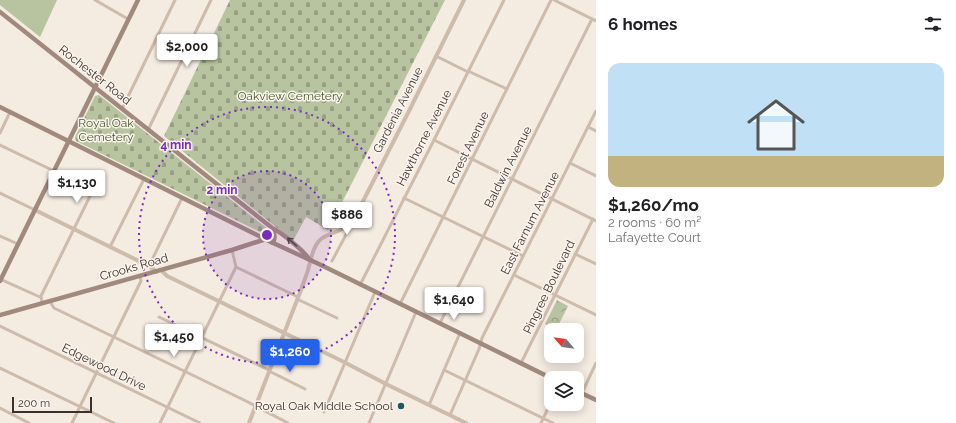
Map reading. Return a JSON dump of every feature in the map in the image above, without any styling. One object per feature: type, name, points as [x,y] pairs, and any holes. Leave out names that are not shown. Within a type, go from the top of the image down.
[{"type":"main road","points":[[0,280],[138,0]]},
{"type":"main road","name":"Rochester Road","points":[[0,12],[280,233],[307,255],[310,260]]},
{"type":"main road","points":[[0,107],[273,243],[544,375]]},
{"type":"main road","points":[[271,227],[275,234],[273,243]]},
{"type":"main road","name":"Crooks Road","points":[[0,315],[232,250],[266,239]]},
{"type":"main road","points":[[584,394],[596,400]]},
{"type":"street","points":[[95,0],[128,19]]},
{"type":"street","points":[[122,109],[175,0]]},
{"type":"street","points":[[148,130],[212,0]]},
{"type":"street","name":"Gardenia Avenue","points":[[332,261],[348,231],[347,227],[355,217],[464,0]]},
{"type":"street","name":"Hawthorne Avenue","points":[[360,285],[504,0]]},
{"type":"street","points":[[553,0],[594,20]]},
{"type":"street","name":"Forest Avenue","points":[[400,304],[553,0]]},
{"type":"street","name":"Baldwin Avenue","points":[[440,323],[594,20]]},
{"type":"street","points":[[436,56],[507,90]]},
{"type":"street","name":"East Farnum Avenue","points":[[450,415],[479,350],[482,338],[596,111]]},
{"type":"street","points":[[0,134],[10,112]]},
{"type":"street","points":[[588,127],[596,131]]},
{"type":"street","points":[[434,140],[594,220]]},
{"type":"street","points":[[0,144],[54,171]]},
{"type":"street","points":[[570,163],[596,176]]},
{"type":"street","points":[[110,247],[144,179]]},
{"type":"street","points":[[42,304],[40,297],[94,188]]},
{"type":"street","points":[[0,193],[466,423]]},
{"type":"street","points":[[148,266],[182,198]]},
{"type":"street","points":[[404,198],[523,256]]},
{"type":"street","name":"Pingree Boulevard","points":[[521,364],[575,254],[594,220]]},
{"type":"street","points":[[248,423],[298,298],[310,260],[318,242],[327,235],[347,227]]},
{"type":"street","points":[[0,236],[18,244]]},
{"type":"street","points":[[160,423],[236,267],[232,250]]},
{"type":"street","points":[[575,254],[596,264]]},
{"type":"street","points":[[236,267],[337,318]]},
{"type":"street","points":[[514,275],[596,315]]},
{"type":"street","points":[[72,423],[140,283],[140,276]]},
{"type":"street","points":[[0,280],[40,297]]},
{"type":"street","points":[[324,412],[375,292]]},
{"type":"street","points":[[50,301],[54,308],[288,423]]},
{"type":"street","points":[[369,423],[416,312]]},
{"type":"street","points":[[159,317],[305,389]]},
{"type":"street","name":"Edgewood Drive","points":[[0,326],[200,423]]},
{"type":"street","points":[[429,405],[460,333]]},
{"type":"street","points":[[584,383],[596,363]]},
{"type":"street","points":[[0,368],[114,423]]},
{"type":"street","points":[[444,370],[553,423]]},
{"type":"street","points":[[0,408],[29,423]]},
{"type":"street","points":[[541,423],[546,411]]},
{"type":"green space","points":[[0,0],[57,0],[40,37],[0,5]]},
{"type":"green space","name":"Oakview Cemetery","points":[[230,0],[445,0],[328,230],[306,217],[293,241],[164,136]]},
{"type":"green space","name":"Royal Oak Cemetery","points":[[99,95],[269,230],[273,236],[270,237],[76,141],[75,137],[95,96]]},
{"type":"green space","points":[[557,300],[568,306],[560,323],[546,323]]},
{"type":"place","name":"Royal Oak Middle School","points":[[401,406]]}]
